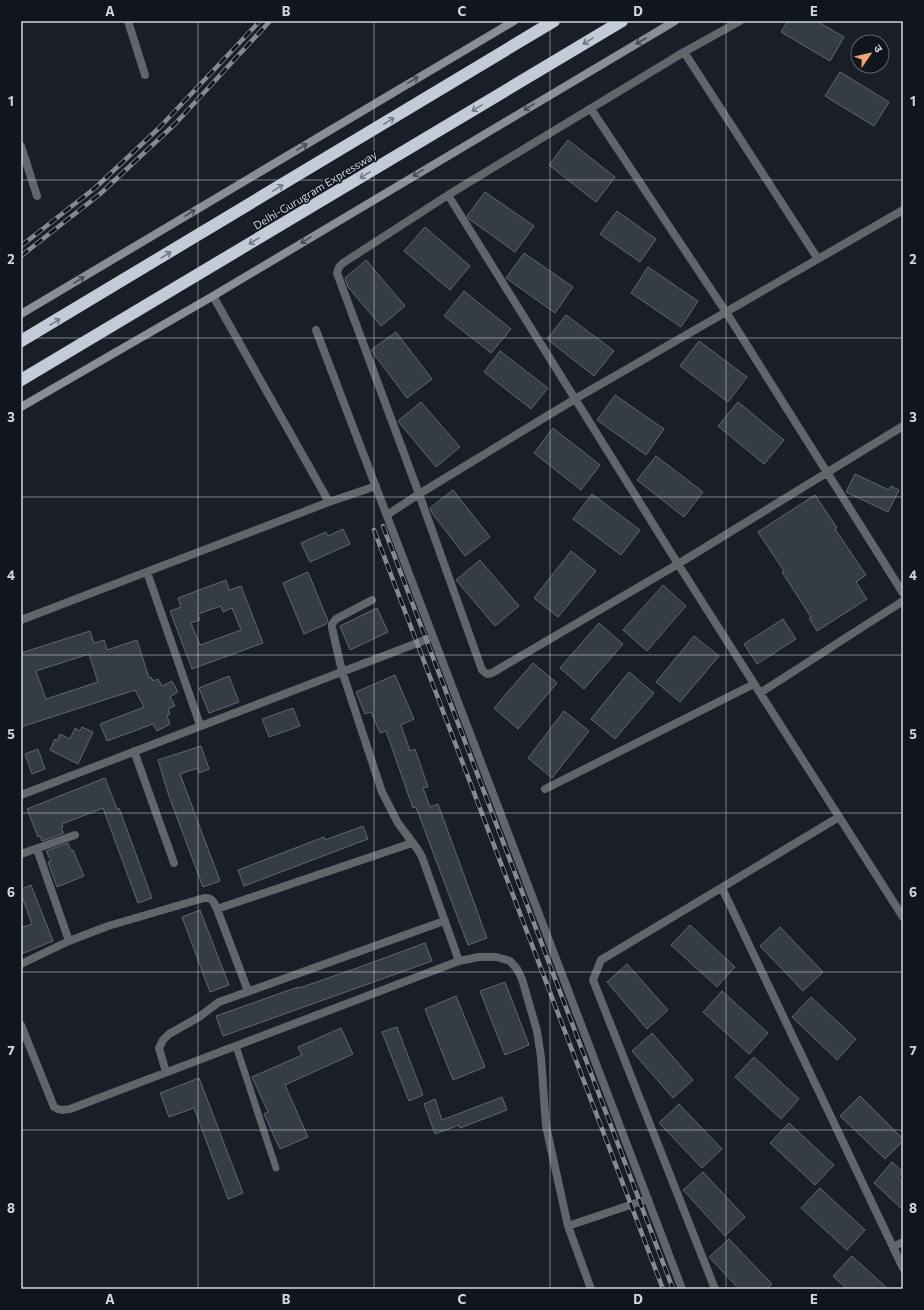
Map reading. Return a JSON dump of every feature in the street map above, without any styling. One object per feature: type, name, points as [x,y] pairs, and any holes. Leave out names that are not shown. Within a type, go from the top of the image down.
[{"type":"highway","name":"Delhi-Gurugram Expressway","points":[[21,341],[554,21]]},
{"type":"highway","name":"Delhi-Gurugram Expressway","points":[[21,380],[622,21]]},
{"type":"main road","points":[[21,314],[514,21]]},
{"type":"main road","points":[[21,407],[213,296],[675,21]]},
{"type":"street","points":[[128,21],[145,75]]},
{"type":"street","points":[[740,21],[684,52],[448,195],[339,267],[337,273],[419,494],[482,670],[487,674],[492,673],[678,564],[903,426]]},
{"type":"street","points":[[684,52],[818,258]]},
{"type":"street","points":[[591,109],[726,312],[903,593]]},
{"type":"street","points":[[21,146],[37,196]]},
{"type":"street","points":[[448,195],[678,564],[903,917]]},
{"type":"street","points":[[387,515],[575,399],[903,210]]},
{"type":"street","points":[[213,296],[329,502]]},
{"type":"street","points":[[316,330],[682,1289]]},
{"type":"street","points":[[21,620],[329,502],[376,486]]},
{"type":"street","points":[[147,572],[200,725]]},
{"type":"street","points":[[372,600],[336,619],[332,624],[333,638],[342,671],[382,792],[398,823],[422,858],[459,961]]},
{"type":"street","points":[[760,693],[903,601]]},
{"type":"street","points":[[21,795],[200,725],[433,637]]},
{"type":"street","points":[[545,789],[754,684]]},
{"type":"street","points":[[134,751],[174,863]]},
{"type":"street","points":[[716,1289],[593,980],[601,960],[838,817]]},
{"type":"street","points":[[21,854],[75,835]]},
{"type":"street","points":[[218,909],[412,843]]},
{"type":"street","points":[[37,848],[69,941]]},
{"type":"street","points":[[722,888],[903,1268]]},
{"type":"street","points":[[21,964],[69,941],[108,926],[204,898],[210,898],[218,909],[248,990]]},
{"type":"street","points":[[166,1072],[159,1048],[163,1040],[169,1034],[199,1017],[219,1002],[248,990],[444,921]]},
{"type":"street","points":[[21,1025],[54,1107],[58,1110],[70,1109],[459,961],[479,957],[496,957],[510,961],[517,969],[522,979],[538,1031],[546,1126],[568,1226],[591,1289]]},
{"type":"street","points":[[568,1226],[648,1199]]},
{"type":"street","points":[[893,1247],[903,1242]]},
{"type":"lane","points":[[236,1046],[276,1168]]},
{"type":"building","points":[[788,21],[817,21],[844,37],[830,61],[781,32]]},
{"type":"building","points":[[840,72],[889,102],[874,126],[825,96]]},
{"type":"building","points":[[568,140],[615,177],[596,202],[549,165]]},
{"type":"building","points":[[485,192],[534,226],[515,252],[467,216]]},
{"type":"building","points":[[617,211],[656,239],[640,262],[600,234]]},
{"type":"building","points":[[425,227],[470,266],[450,290],[404,251]]},
{"type":"building","points":[[524,253],[573,287],[555,313],[506,278]]},
{"type":"building","points":[[366,260],[405,306],[381,326],[348,287],[345,278]]},
{"type":"building","points":[[648,267],[698,301],[681,327],[631,293]]},
{"type":"building","points":[[464,291],[511,329],[491,353],[444,316]]},
{"type":"building","points":[[566,315],[614,351],[594,376],[547,339]]},
{"type":"building","points":[[396,332],[432,379],[407,398],[371,350]]},
{"type":"building","points":[[699,341],[747,377],[728,402],[680,366]]},
{"type":"building","points":[[500,351],[548,388],[531,409],[484,372]]},
{"type":"building","points":[[615,395],[664,429],[646,455],[597,420]]},
{"type":"building","points":[[421,402],[460,447],[436,467],[398,421]]},
{"type":"building","points":[[738,402],[784,440],[764,464],[718,426]]},
{"type":"building","points":[[553,428],[600,465],[581,490],[534,453]]},
{"type":"building","points":[[656,456],[703,492],[684,517],[637,480]]},
{"type":"building","points":[[855,474],[889,490],[891,486],[899,490],[888,512],[846,492]]},
{"type":"building","points":[[453,490],[490,537],[465,556],[432,513],[430,508]]},
{"type":"building","points":[[592,494],[640,530],[621,555],[573,519]]},
{"type":"building","points":[[815,495],[837,528],[835,529],[866,575],[856,582],[867,599],[817,631],[809,618],[811,617],[782,572],[784,571],[758,532]]},
{"type":"building","points":[[343,529],[350,544],[310,562],[301,543],[326,532],[328,536]]},
{"type":"building","points":[[571,551],[596,571],[558,617],[534,598]]},
{"type":"building","points":[[480,560],[519,606],[495,626],[456,580]]},
{"type":"building","points":[[308,572],[328,621],[326,624],[304,634],[283,583]]},
{"type":"building","points":[[226,580],[229,590],[241,586],[263,643],[192,669],[170,611],[181,607],[178,598]],"holes":[[[221,606],[223,612],[232,608],[241,630],[200,645],[191,623],[200,620],[198,614]]]},
{"type":"building","points":[[663,585],[686,606],[647,651],[623,630]]},
{"type":"building","points":[[377,608],[388,632],[350,650],[340,626]]},
{"type":"building","points":[[783,619],[796,639],[757,664],[744,644]]},
{"type":"building","points":[[599,623],[623,644],[584,689],[560,668]]},
{"type":"building","points":[[90,631],[94,643],[104,640],[107,650],[137,640],[149,678],[151,677],[153,681],[158,679],[162,686],[172,681],[178,692],[170,697],[175,706],[168,709],[170,714],[167,716],[170,724],[157,731],[153,724],[107,741],[100,724],[144,707],[135,690],[21,727],[21,653]],"holes":[[[89,654],[98,682],[46,699],[36,671]]]},
{"type":"building","points":[[694,636],[719,656],[680,702],[656,682]]},
{"type":"building","points":[[533,663],[557,683],[518,729],[494,708]]},
{"type":"building","points":[[629,672],[654,693],[615,739],[591,719]]},
{"type":"building","points":[[395,675],[414,719],[401,725],[410,751],[415,749],[428,787],[423,788],[430,807],[438,804],[487,938],[468,945],[416,807],[413,808],[386,731],[380,733],[371,712],[365,714],[356,692]]},
{"type":"building","points":[[229,676],[239,702],[209,713],[199,688]]},
{"type":"building","points":[[293,708],[300,726],[269,737],[262,719]]},
{"type":"building","points":[[564,711],[589,731],[552,778],[528,758]]},
{"type":"building","points":[[82,727],[93,732],[78,764],[50,750],[55,739],[57,741],[60,734],[70,739],[75,728],[80,731]]},
{"type":"building","points":[[201,746],[209,769],[199,773],[198,768],[180,774],[220,881],[203,887],[169,796],[158,760]]},
{"type":"building","points":[[38,749],[45,769],[32,774],[25,754]]},
{"type":"building","points":[[105,778],[117,809],[119,808],[152,898],[138,903],[103,808],[62,824],[63,827],[61,828],[64,833],[42,841],[40,836],[38,837],[27,809]]},
{"type":"building","points":[[363,826],[368,839],[244,886],[238,870],[324,837],[325,840]]},
{"type":"building","points":[[68,843],[71,851],[73,850],[84,876],[57,887],[48,862],[51,861],[46,851]]},
{"type":"building","points":[[31,885],[53,941],[21,954],[21,928],[32,924],[21,894],[21,889]]},
{"type":"building","points":[[200,910],[229,985],[210,992],[182,917]]},
{"type":"building","points":[[690,925],[735,967],[717,987],[671,945]]},
{"type":"building","points":[[780,927],[823,972],[803,991],[760,946]]},
{"type":"building","points":[[425,943],[432,961],[223,1036],[216,1016]]},
{"type":"building","points":[[627,964],[668,1010],[647,1029],[607,982]]},
{"type":"building","points":[[505,982],[529,1045],[505,1055],[480,991]]},
{"type":"building","points":[[722,991],[768,1033],[749,1054],[703,1012]]},
{"type":"building","points":[[456,996],[485,1067],[453,1080],[425,1009]]},
{"type":"building","points":[[811,997],[856,1039],[837,1060],[792,1017]]},
{"type":"building","points":[[397,1027],[423,1095],[409,1101],[382,1032]]},
{"type":"building","points":[[341,1028],[353,1054],[285,1085],[308,1137],[280,1149],[264,1114],[268,1112],[252,1077],[302,1055],[298,1047]]},
{"type":"building","points":[[652,1033],[693,1080],[673,1098],[632,1051]]},
{"type":"building","points":[[754,1057],[799,1099],[781,1119],[735,1077]]},
{"type":"building","points":[[199,1078],[243,1193],[228,1199],[194,1108],[169,1117],[160,1093]]},
{"type":"building","points":[[860,1096],[903,1139],[903,1141],[885,1159],[840,1116]]},
{"type":"building","points":[[502,1097],[507,1110],[460,1128],[459,1125],[435,1134],[424,1104],[435,1099],[442,1120]]},
{"type":"building","points":[[679,1104],[722,1149],[702,1168],[659,1123]]},
{"type":"building","points":[[789,1123],[834,1165],[815,1185],[770,1143]]},
{"type":"building","points":[[892,1162],[903,1172],[898,1178],[903,1182],[903,1210],[874,1183]]},
{"type":"building","points":[[703,1172],[745,1217],[725,1236],[683,1190]]},
{"type":"building","points":[[820,1188],[865,1230],[847,1250],[801,1208]]},
{"type":"building","points":[[729,1239],[772,1284],[766,1289],[739,1289],[709,1257]]},
{"type":"building","points":[[852,1256],[888,1289],[847,1289],[833,1276]]},
{"type":"railway","points":[[21,246],[95,188],[159,128],[260,21]]},
{"type":"railway","points":[[21,256],[100,194],[175,124],[270,21]]},
{"type":"railway","points":[[383,526],[673,1289]]},
{"type":"railway","points":[[374,530],[663,1289]]}]
